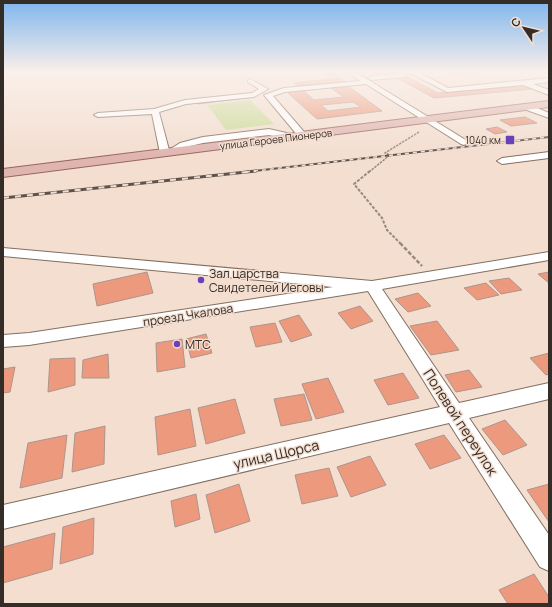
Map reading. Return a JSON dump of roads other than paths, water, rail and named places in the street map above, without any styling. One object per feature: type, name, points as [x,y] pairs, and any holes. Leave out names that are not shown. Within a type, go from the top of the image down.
[{"type":"main road","name":"улица Героев Пионеров","points":[[3,173],[549,104]]},
{"type":"street","points":[[98,115],[155,111],[185,102],[211,99]]},
{"type":"street","points":[[271,99],[297,136]]},
{"type":"street","points":[[397,99],[426,120],[464,142]]},
{"type":"street","points":[[406,99],[440,118]]},
{"type":"street","points":[[527,107],[549,116]]},
{"type":"street","points":[[155,111],[169,153]]},
{"type":"street","points":[[502,161],[549,156]]},
{"type":"street","name":"проезд Чкалова","points":[[3,252],[372,286]]},
{"type":"street","name":"проезд Чкалова","points":[[3,341],[29,339],[372,286],[549,256]]},
{"type":"street","name":"Полевой переулок","points":[[372,286],[549,558]]},
{"type":"street","name":"улица Щорса","points":[[3,518],[549,391]]},
{"type":"railway","points":[[246,172],[549,137]]},
{"type":"railway","points":[[3,198],[256,171]]},
{"type":"place","name":"1040 км","points":[[510,140]]},
{"type":"place","name":"Зал царства Свидетелей Иеговы","points":[[201,280]]},
{"type":"place","name":"МТС","points":[[177,344]]}]
